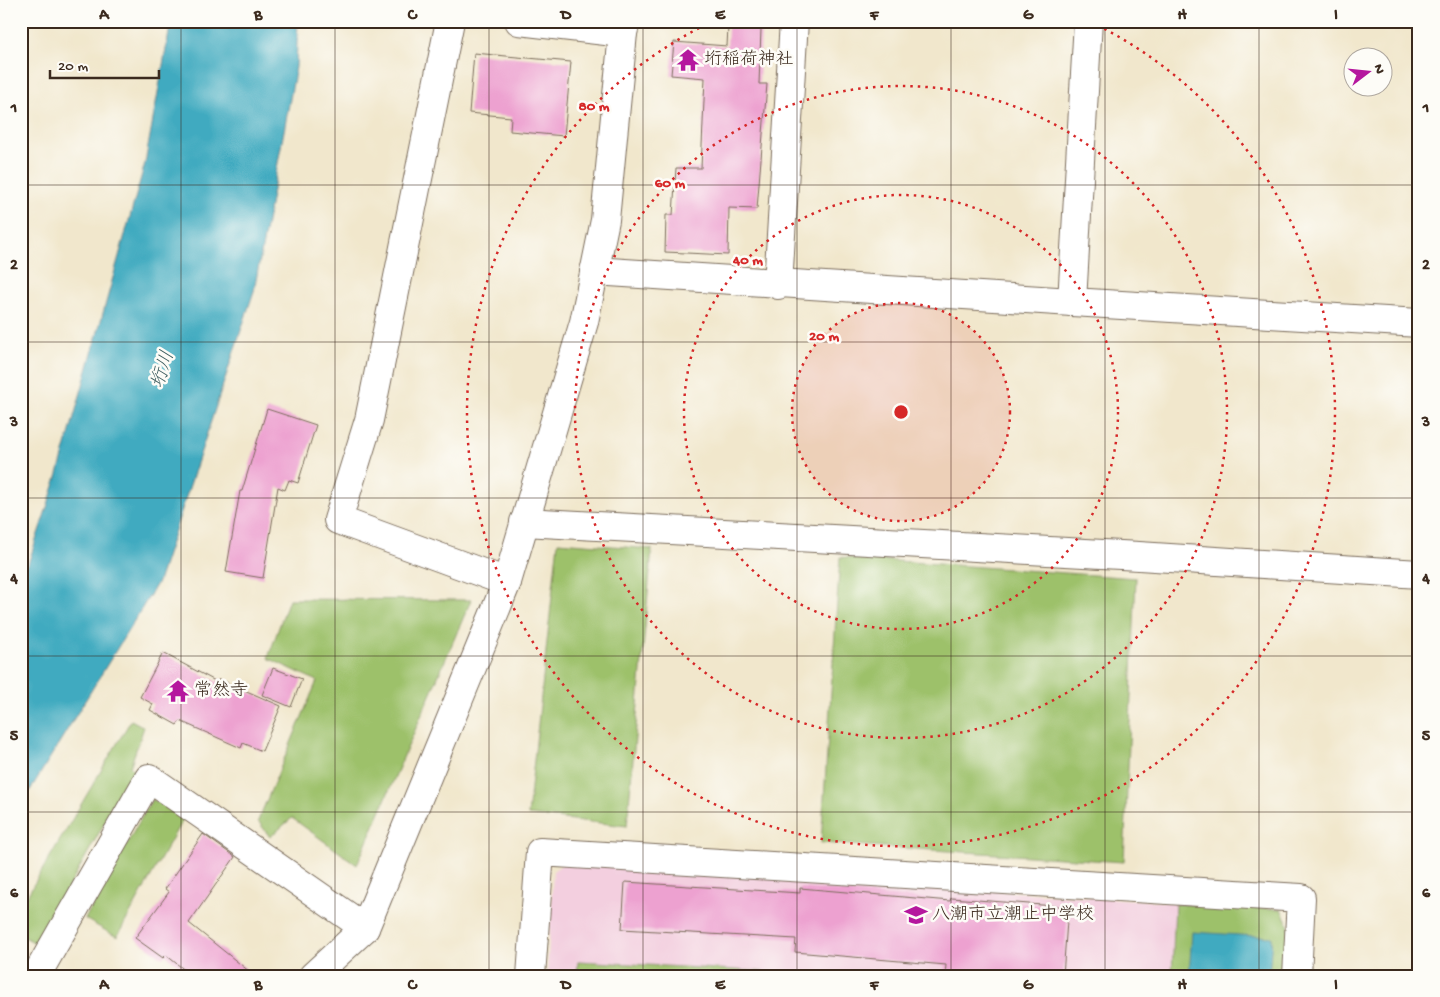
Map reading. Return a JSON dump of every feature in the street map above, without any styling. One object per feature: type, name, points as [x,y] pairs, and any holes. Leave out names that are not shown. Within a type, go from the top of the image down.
[{"type":"street","points":[[450,21],[369,420],[338,520],[507,582]]},
{"type":"street","points":[[312,976],[365,928],[507,582],[584,322],[605,220],[624,27],[519,21]]},
{"type":"street","points":[[778,284],[794,21]]},
{"type":"street","points":[[1072,302],[1088,21]]},
{"type":"street","points":[[594,272],[1419,323]]},
{"type":"street","points":[[524,522],[1139,556],[1419,574]]},
{"type":"street","points":[[36,976],[154,769],[365,928]]},
{"type":"street","points":[[531,976],[540,852],[1301,898],[1297,976]]},
{"type":"shaded area","name":"八潮市立潮止中学校","points":[[564,863],[1275,909],[1284,976],[547,976],[553,871]]},
{"type":"green space","points":[[558,542],[652,549],[627,826],[528,815]]},
{"type":"green space","points":[[840,557],[1136,578],[1124,862],[821,843]]},
{"type":"green space","points":[[289,599],[471,600],[357,865],[292,818],[270,837],[258,821],[317,681],[268,658]]},
{"type":"green space","points":[[131,720],[144,727],[130,767],[134,770],[37,944],[21,935],[21,906]]},
{"type":"green space","points":[[152,799],[184,817],[117,937],[85,919]]},
{"type":"green space","points":[[1175,904],[1281,909],[1289,926],[1286,976],[1172,976]]},
{"type":"green space","points":[[578,961],[838,976],[577,976]]},
{"type":"water","name":"垳川","points":[[171,21],[298,21],[296,67],[254,291],[158,582],[21,805],[21,573],[29,561],[58,474],[145,163]]},
{"type":"water","points":[[1192,932],[1272,937],[1269,976],[1189,976]]},
{"type":"building","points":[[728,27],[761,29],[759,84],[767,84],[757,209],[729,208],[728,255],[665,252],[666,215],[673,215],[676,168],[701,168],[705,78],[671,75],[674,42],[727,46]]},
{"type":"building","points":[[474,53],[571,62],[564,136],[510,131],[511,117],[469,113]]},
{"type":"building","points":[[267,409],[316,425],[298,483],[289,480],[285,490],[278,487],[263,578],[226,572],[240,491],[242,491]]},
{"type":"building","points":[[163,653],[217,682],[219,679],[281,706],[262,751],[243,743],[241,748],[180,721],[177,725],[150,710],[153,704],[140,697]]},
{"type":"building","points":[[273,668],[302,679],[291,707],[262,695]]},
{"type":"building","points":[[203,834],[235,857],[189,923],[255,976],[192,976],[166,955],[163,958],[135,938],[169,892],[165,889]]},
{"type":"building","points":[[625,882],[800,893],[800,888],[950,901],[951,898],[1068,907],[1063,976],[945,976],[946,965],[795,952],[796,939],[622,929]]},
{"type":"place","name":"垳稲荷神社","points":[[688,60]]},
{"type":"place","name":"常然寺","points":[[178,691]]},
{"type":"place","name":"八潮市立潮止中学校","points":[[916,915]]}]
